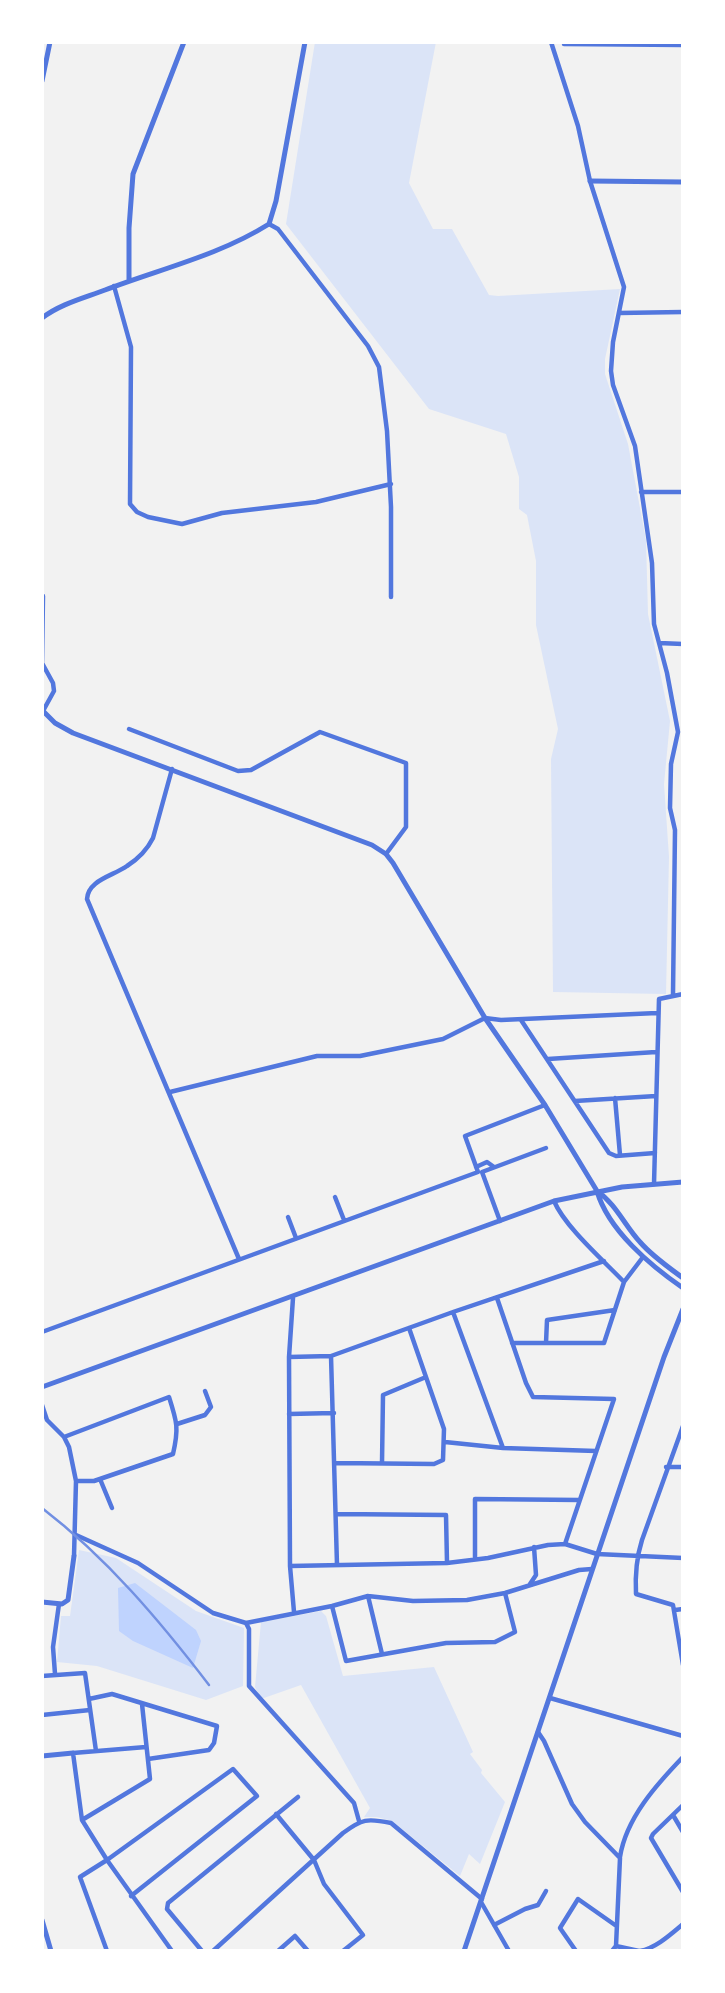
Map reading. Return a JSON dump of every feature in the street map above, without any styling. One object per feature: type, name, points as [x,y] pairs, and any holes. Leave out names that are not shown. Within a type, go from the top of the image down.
[{"type":"street","points":[[42,81],[50,42]]},
{"type":"street","points":[[129,281],[133,174],[184,42]]},
{"type":"street","points":[[42,318],[65,304],[218,249],[269,224],[305,42]]},
{"type":"street","points":[[551,42],[578,125],[590,181],[624,287],[611,371],[613,385],[635,446],[652,563],[654,624],[678,732],[671,764],[670,808],[676,830],[673,994]]},
{"type":"street","points":[[565,44],[683,44]]},
{"type":"street","points":[[590,181],[683,182]]},
{"type":"street","points":[[269,224],[278,229],[368,346],[379,368],[391,484],[391,597]]},
{"type":"street","points":[[114,286],[131,348],[130,504],[137,512],[182,524],[222,513],[316,502],[391,484]]},
{"type":"street","points":[[619,313],[683,312]]},
{"type":"street","points":[[642,492],[683,492]]},
{"type":"street","points":[[43,596],[42,663],[53,683],[54,691],[42,710],[55,723],[73,733],[372,845],[386,854],[485,1018],[545,1105],[597,1191],[601,1203],[643,1257],[683,1288]]},
{"type":"street","points":[[659,643],[683,644]]},
{"type":"street","points":[[129,729],[238,771],[251,770],[320,732],[405,763],[406,827],[386,854]]},
{"type":"street","points":[[172,768],[148,848],[126,867],[92,886],[87,891],[87,899],[239,1259]]},
{"type":"street","points":[[654,1184],[659,999],[683,994]]},
{"type":"street","points":[[170,1092],[317,1056],[360,1056],[443,1039],[485,1018],[657,1013]]},
{"type":"street","points":[[521,1019],[609,1153],[654,1153]]},
{"type":"street","points":[[547,1059],[656,1052]]},
{"type":"street","points":[[575,1101],[656,1096]]},
{"type":"street","points":[[615,1098],[620,1155]]},
{"type":"street","points":[[42,1332],[478,1172],[465,1136],[545,1105]]},
{"type":"street","points":[[500,1221],[482,1172],[546,1147]]},
{"type":"street","points":[[476,1167],[487,1162],[494,1167]]},
{"type":"street","points":[[42,1387],[554,1201],[597,1191],[683,1182]]},
{"type":"street","points":[[597,1191],[608,1199],[639,1242],[683,1278]]},
{"type":"street","points":[[335,1196],[344,1220]]},
{"type":"street","points":[[554,1201],[558,1209],[624,1282]]},
{"type":"street","points":[[288,1217],[296,1238]]},
{"type":"street","points":[[512,1343],[604,1343],[624,1282],[643,1257]]},
{"type":"street","points":[[289,1357],[331,1356],[604,1261]]},
{"type":"street","points":[[497,1297],[533,1397],[614,1399],[565,1544]]},
{"type":"street","points":[[293,1298],[289,1414],[290,1566],[294,1612]]},
{"type":"street","points":[[464,1951],[664,1357],[683,1309]]},
{"type":"street","points":[[546,1343],[547,1320],[615,1310]]},
{"type":"street","points":[[453,1312],[503,1448]]},
{"type":"street","points":[[335,1463],[440,1463],[443,1460],[444,1429],[409,1328]]},
{"type":"street","points":[[331,1356],[337,1565]]},
{"type":"street","points":[[382,1463],[383,1395],[426,1377]]},
{"type":"street","points":[[177,1424],[205,1415],[211,1407],[205,1391]]},
{"type":"street","points":[[64,1437],[169,1397],[177,1424],[173,1454],[100,1479],[76,1481]]},
{"type":"street","points":[[42,1405],[45,1421],[64,1437],[69,1447],[76,1481],[76,1535],[68,1600],[58,1604],[42,1602]]},
{"type":"street","points":[[289,1414],[334,1413]]},
{"type":"street","points":[[683,1426],[666,1467],[637,1556],[636,1594],[673,1605],[683,1665]]},
{"type":"street","points":[[445,1443],[596,1451]]},
{"type":"street","points":[[666,1467],[683,1467]]},
{"type":"street","points":[[100,1479],[112,1508]]},
{"type":"street","points":[[475,1559],[475,1499],[579,1500]]},
{"type":"street","points":[[336,1514],[446,1515],[447,1563]]},
{"type":"street","points":[[76,1535],[138,1563],[214,1613],[246,1623],[368,1596],[413,1601],[467,1600],[505,1593],[579,1570],[592,1569]]},
{"type":"street","points":[[290,1566],[447,1563],[565,1544],[597,1554],[683,1558]]},
{"type":"street","points":[[530,1584],[536,1575],[534,1547]]},
{"type":"street","points":[[332,1606],[346,1661],[446,1643],[495,1642],[516,1632],[505,1593]]},
{"type":"street","points":[[368,1596],[382,1654]]},
{"type":"street","points":[[55,1674],[53,1647],[58,1604]]},
{"type":"street","points":[[675,1610],[683,1609]]},
{"type":"street","points":[[246,1623],[249,1629],[249,1686],[354,1803],[359,1821]]},
{"type":"street","points":[[42,1676],[85,1673],[96,1751]]},
{"type":"street","points":[[89,1699],[112,1694],[217,1726],[214,1743],[209,1750],[148,1759]]},
{"type":"street","points":[[550,1698],[683,1736]]},
{"type":"street","points":[[82,1819],[150,1779],[142,1704]]},
{"type":"street","points":[[42,1715],[90,1710]]},
{"type":"street","points":[[538,1732],[572,1804],[585,1822],[620,1858]]},
{"type":"street","points":[[42,1756],[146,1747]]},
{"type":"street","points":[[73,1753],[82,1819],[131,1896],[172,1951]]},
{"type":"street","points":[[683,1757],[650,1792],[622,1843],[614,1949],[647,1950],[683,1924]]},
{"type":"street","points":[[107,1951],[80,1877],[233,1769],[257,1796],[131,1896]]},
{"type":"street","points":[[202,1951],[167,1909],[168,1903],[298,1797]]},
{"type":"street","points":[[683,1805],[652,1838],[683,1892]]},
{"type":"street","points":[[276,1814],[314,1860],[324,1884],[363,1935],[343,1951]]},
{"type":"street","points":[[673,1815],[683,1832]]},
{"type":"street","points":[[213,1951],[343,1833],[359,1821],[378,1820],[391,1823],[482,1900],[509,1951]]},
{"type":"street","points":[[494,1925],[538,1905],[546,1891]]},
{"type":"street","points":[[576,1951],[560,1928],[578,1899],[615,1926]]},
{"type":"street","points":[[42,1920],[45,1942],[51,1951]]},
{"type":"street","points":[[278,1951],[295,1936],[308,1951]]},
{"type":"shaded area","points":[[315,42],[436,42],[409,183],[433,229],[452,229],[489,295],[620,289],[605,359],[605,374],[628,444],[646,540],[648,614],[670,721],[664,784],[669,857],[666,994],[553,992],[551,759],[558,729],[536,625],[536,561],[527,515],[519,509],[519,477],[506,434],[429,409],[286,224]]},
{"type":"shaded area","points":[[79,1550],[116,1558],[196,1611],[244,1628],[243,1686],[206,1700],[97,1666],[57,1662],[61,1616],[70,1616]]},
{"type":"shaded area","points":[[321,1611],[326,1616],[343,1676],[434,1667],[473,1752],[470,1754],[482,1770],[481,1773],[505,1802],[480,1864],[469,1854],[460,1876],[392,1821],[364,1817],[370,1808],[301,1685],[261,1699],[255,1687],[261,1622]]},
{"type":"water","points":[[135,1583],[196,1630],[201,1641],[193,1668],[133,1641],[119,1631],[118,1588]]},
{"type":"railway","points":[[42,1508],[89,1548],[132,1591],[209,1685]]}]
